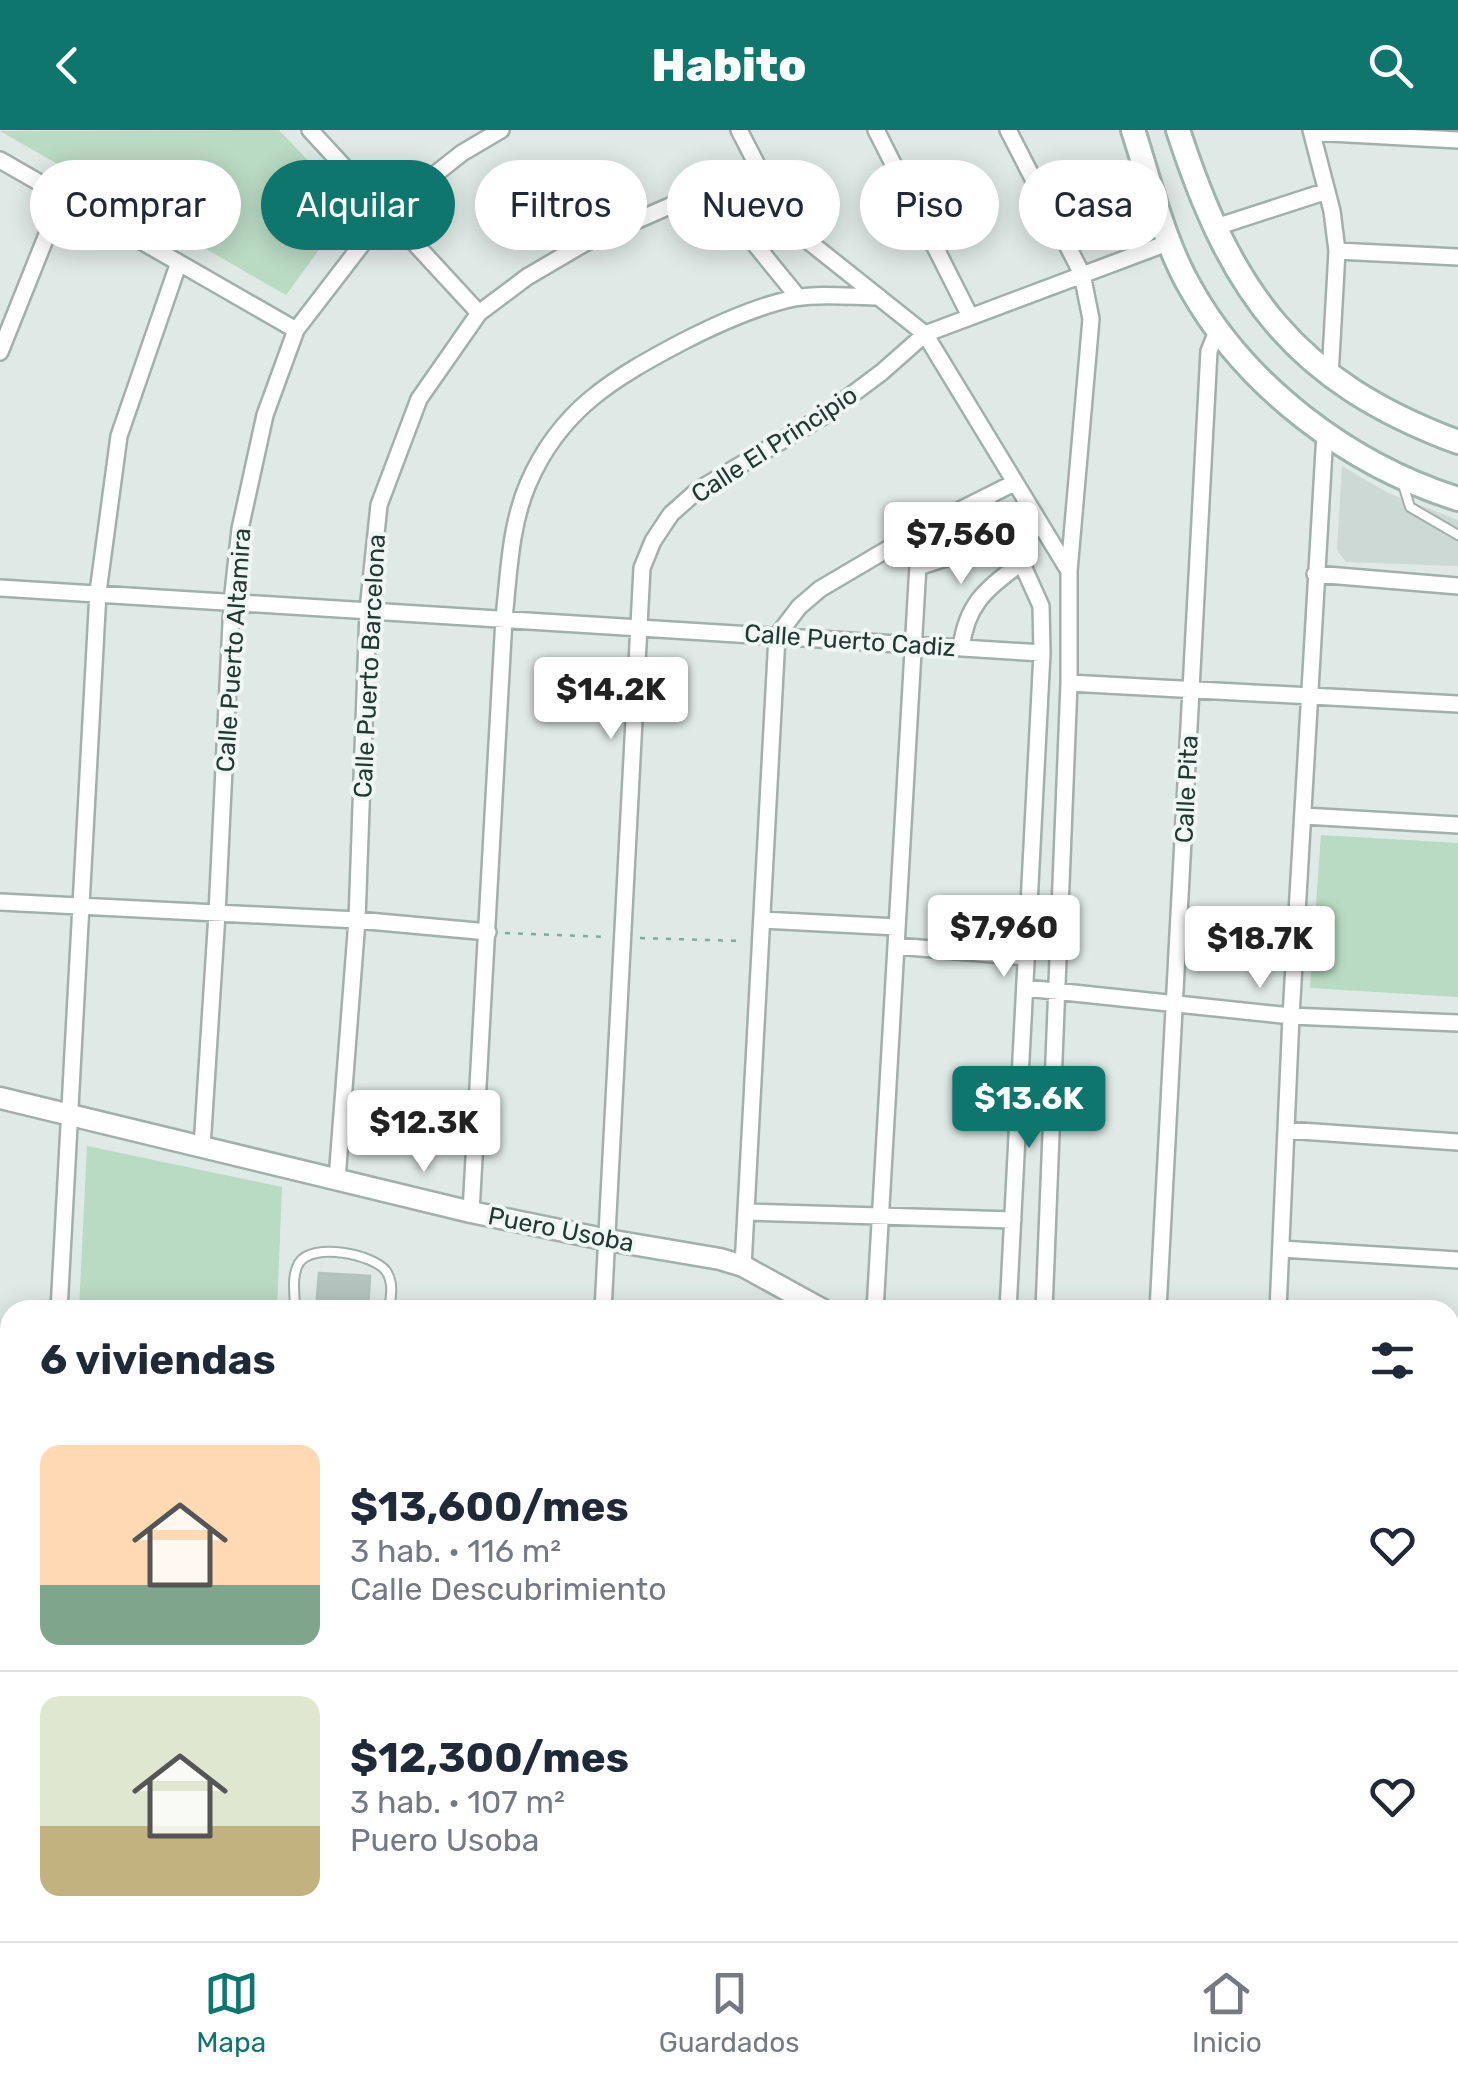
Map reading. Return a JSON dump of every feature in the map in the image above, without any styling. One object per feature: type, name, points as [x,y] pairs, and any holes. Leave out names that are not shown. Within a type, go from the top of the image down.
[{"type":"main road","points":[[1132,130],[1190,288],[1218,329],[1263,382],[1325,433],[1400,477],[1458,499]]},
{"type":"main road","points":[[1178,130],[1213,228],[1244,282],[1288,338],[1330,376],[1388,413],[1458,442]]},
{"type":"street","points":[[310,130],[337,160]]},
{"type":"street","name":"Calle Puerto Altamira","points":[[454,160],[501,130]]},
{"type":"street","points":[[738,130],[752,160]]},
{"type":"street","points":[[876,130],[970,316]]},
{"type":"street","points":[[1008,130],[1082,274],[1091,319],[1069,571],[1069,682],[1044,1300]]},
{"type":"street","points":[[1330,376],[1336,251],[1327,191],[1311,131],[1458,140]]},
{"type":"street","points":[[0,160],[30,178]]},
{"type":"street","points":[[1213,228],[1327,191]]},
{"type":"street","name":"Calle Puerto Barcelona","points":[[337,1180],[356,920],[368,610],[378,505],[419,399],[479,313],[527,277],[585,243],[667,207]]},
{"type":"street","name":"Calle El Principio","points":[[604,1300],[642,568],[654,541],[672,514],[698,490],[822,418],[925,334],[1170,242]]},
{"type":"street","points":[[0,352],[41,250]]},
{"type":"street","points":[[152,250],[296,330]]},
{"type":"street","name":"Calle Puerto Altamira","points":[[202,1147],[218,914],[232,602],[250,477],[264,415],[296,330],[358,250]]},
{"type":"street","points":[[420,250],[479,313]]},
{"type":"street","points":[[760,250],[798,297]]},
{"type":"street","points":[[820,250],[925,334],[1069,571]]},
{"type":"street","points":[[1336,251],[1458,257]]},
{"type":"street","points":[[60,1300],[98,592],[119,436],[178,265]]},
{"type":"street","points":[[472,1212],[504,618],[515,520],[529,481],[556,434],[582,405],[619,375],[720,322],[798,297],[879,297]]},
{"type":"street","name":"Calle Pita","points":[[1159,1300],[1208,350],[1218,329]]},
{"type":"street","points":[[1278,1300],[1325,433]]},
{"type":"street","points":[[744,1266],[777,636],[798,606],[820,589],[920,530],[1014,483]]},
{"type":"street","points":[[984,498],[1010,537],[1042,606],[1009,1300]]},
{"type":"street","points":[[918,567],[1042,527]]},
{"type":"street","points":[[876,1300],[920,530]]},
{"type":"street","points":[[961,648],[965,618],[991,586],[1022,562]]},
{"type":"street","points":[[1315,574],[1458,586]]},
{"type":"street","name":"Calle Puerto Cadiz","points":[[0,588],[1042,653]]},
{"type":"street","points":[[1069,682],[1458,704]]},
{"type":"street","points":[[1304,816],[1458,825]]},
{"type":"street","points":[[0,902],[356,920],[488,932]]},
{"type":"street","points":[[762,920],[897,927]]},
{"type":"street","points":[[896,946],[1027,957]]},
{"type":"street","points":[[1026,988],[1291,1016],[1458,1024]]},
{"type":"street","name":"Puero Usoba","points":[[0,1098],[472,1212],[690,1252],[744,1266],[805,1300]]},
{"type":"street","points":[[1286,1130],[1458,1142]]},
{"type":"street","points":[[746,1212],[1014,1220]]},
{"type":"street","points":[[1281,1249],[1458,1260]]},
{"type":"lane","points":[[1400,477],[1410,507],[1458,535]]},
{"type":"lane","points":[[295,1300],[294,1278],[298,1265],[315,1252],[354,1255],[378,1263],[392,1284],[391,1300]]},
{"type":"shaded area","points":[[1342,466],[1388,493],[1458,520],[1458,566],[1346,562],[1337,550]]},
{"type":"green space","points":[[279,130],[307,160],[261,160],[261,250],[319,250],[286,295],[208,250],[241,250],[241,160],[51,160],[0,131]]},
{"type":"green space","points":[[1321,835],[1458,843],[1458,997],[1310,988]]},
{"type":"green space","points":[[87,1146],[282,1187],[277,1300],[79,1300]]},
{"type":"building","points":[[319,1273],[370,1276],[369,1300],[317,1300]]}]
